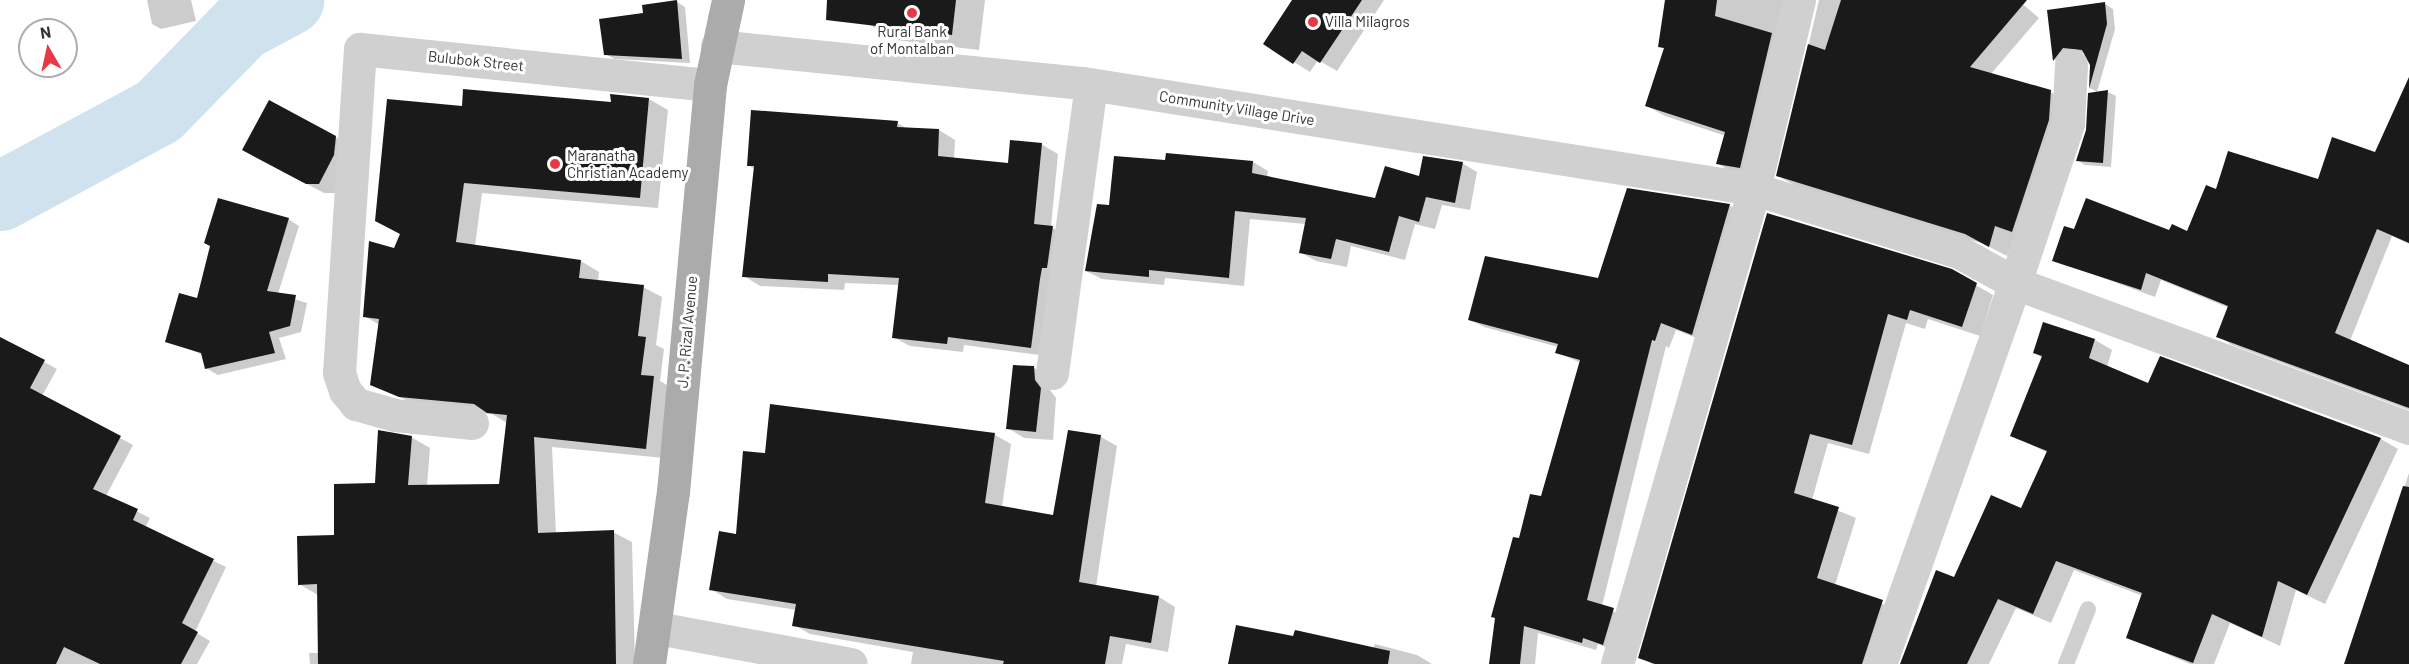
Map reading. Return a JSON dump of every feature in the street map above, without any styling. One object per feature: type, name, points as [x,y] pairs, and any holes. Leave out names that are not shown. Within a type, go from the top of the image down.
[{"type":"main road","name":"J. P. Rizal Avenue","points":[[649,664],[657,628],[710,86],[728,0]]},
{"type":"street","points":[[1617,664],[1754,189],[1799,0]]},
{"type":"street","name":"Community Village Drive","points":[[717,46],[1091,85],[1754,189],[1959,252],[2014,283],[2409,428]]},
{"type":"street","name":"Bulubok Street","points":[[472,423],[394,415],[356,404],[345,391],[339,373],[360,49],[710,86]]},
{"type":"street","points":[[1880,664],[2068,124],[2071,65]]},
{"type":"street","points":[[1052,373],[1091,85]]},
{"type":"street","points":[[657,628],[851,664]]},
{"type":"lane","points":[[2066,664],[2088,609]]},
{"type":"building","points":[[677,0],[682,59],[604,55],[599,19],[643,13],[642,5]]},
{"type":"building","name":"Rural Bank of Montalban","points":[[827,0],[956,0],[952,35],[826,20]]},
{"type":"building","name":"Villa Milagros","points":[[1292,0],[1362,0],[1320,63],[1302,51],[1293,64],[1263,44]]},
{"type":"building","points":[[1665,0],[1717,0],[1715,16],[1772,33],[1740,168],[1716,164],[1725,132],[1645,106],[1664,48],[1658,47]]},
{"type":"building","points":[[1841,0],[2027,0],[1970,67],[2051,90],[2049,120],[2012,232],[1995,226],[1989,247],[1965,234],[1776,176],[1808,44],[1825,50]]},
{"type":"building","points":[[2105,2],[2107,24],[2089,89],[2090,65],[2082,50],[2063,48],[2053,61],[2047,10]]},
{"type":"building","points":[[2409,77],[2409,243],[2377,229],[2335,333],[2409,365],[2409,408],[2216,337],[2228,306],[2146,273],[2141,290],[2052,261],[2064,226],[2074,229],[2086,198],[2169,230],[2172,224],[2187,231],[2206,185],[2216,189],[2228,151],[2318,179],[2332,137],[2375,152]]},
{"type":"building","points":[[463,89],[611,102],[610,94],[649,98],[640,198],[464,183],[456,242],[581,260],[579,278],[644,285],[638,336],[646,337],[641,375],[654,376],[646,449],[534,437],[538,533],[614,530],[616,664],[318,664],[317,584],[298,585],[297,536],[334,535],[334,484],[375,483],[378,430],[412,436],[408,485],[499,484],[507,415],[487,413],[474,404],[399,397],[370,385],[379,319],[363,317],[369,241],[394,248],[400,234],[375,221],[387,99],[462,106]]},
{"type":"building","points":[[2108,90],[2103,163],[2076,161],[2086,130],[2088,93]]},
{"type":"building","points":[[269,100],[336,136],[334,155],[319,184],[306,184],[242,150]]},
{"type":"building","points":[[751,110],[898,121],[897,127],[939,129],[938,156],[1008,163],[1010,140],[1042,143],[1034,224],[1053,226],[1047,268],[1042,268],[1040,279],[1031,348],[948,337],[947,344],[892,338],[899,278],[828,274],[828,282],[742,277],[754,166],[747,166]]},
{"type":"building","points":[[1166,153],[1253,161],[1252,173],[1375,198],[1385,166],[1419,176],[1423,156],[1463,162],[1455,203],[1426,197],[1419,222],[1399,216],[1389,252],[1336,239],[1331,259],[1299,253],[1306,218],[1235,211],[1229,278],[1149,270],[1149,277],[1085,271],[1097,204],[1109,205],[1114,156],[1165,160]]},
{"type":"building","points":[[1627,188],[1730,204],[1692,335],[1661,323],[1655,341],[1652,340],[1587,600],[1614,608],[1603,645],[1583,638],[1582,643],[1524,626],[1520,664],[1489,664],[1495,618],[1491,617],[1513,537],[1519,538],[1530,494],[1541,496],[1580,360],[1555,353],[1558,344],[1468,320],[1485,256],[1598,278]]},
{"type":"building","points":[[218,198],[289,218],[267,291],[296,295],[290,326],[269,332],[275,353],[205,369],[201,353],[165,342],[179,293],[197,298],[210,246],[204,243]]},
{"type":"building","points":[[1767,213],[1952,269],[1977,283],[1962,327],[1910,310],[1907,320],[1888,314],[1852,445],[1810,434],[1794,493],[1839,507],[1817,578],[1883,600],[1862,664],[1655,664],[1638,658]]},
{"type":"building","points":[[2043,322],[2095,339],[2089,358],[2148,383],[2160,356],[2381,438],[2307,595],[2278,581],[2262,637],[2212,614],[2193,663],[2126,638],[2142,593],[2056,561],[2033,614],[1998,599],[1967,664],[1900,664],[1936,570],[1954,577],[1991,495],[2021,508],[2047,451],[2010,436],[2042,356],[2033,353]]},
{"type":"building","points":[[0,337],[45,360],[30,388],[121,436],[93,489],[138,509],[133,520],[214,559],[182,623],[198,632],[181,664],[100,664],[64,647],[56,664],[0,664]]},
{"type":"building","points":[[1013,365],[1034,366],[1035,380],[1041,388],[1036,432],[1006,429]]},
{"type":"building","points":[[770,404],[995,433],[985,503],[1053,515],[1068,430],[1101,435],[1079,582],[1159,596],[1151,643],[1110,636],[1105,664],[1003,664],[1004,661],[792,626],[796,604],[709,590],[719,531],[736,534],[743,451],[765,453]]},
{"type":"building","points":[[2403,486],[2409,487],[2409,664],[2344,664]]},
{"type":"building","points":[[1236,625],[1293,636],[1295,630],[1390,651],[1388,664],[1228,664]]},
{"type":"waterway","points":[[0,196],[158,111],[241,26],[289,0]]},
{"type":"place","name":"Rural Bank of Montalban","points":[[912,13]]},
{"type":"place","name":"Villa Milagros","points":[[1313,22]]},
{"type":"place","name":"Maranatha Christian Academy","points":[[555,164]]}]
